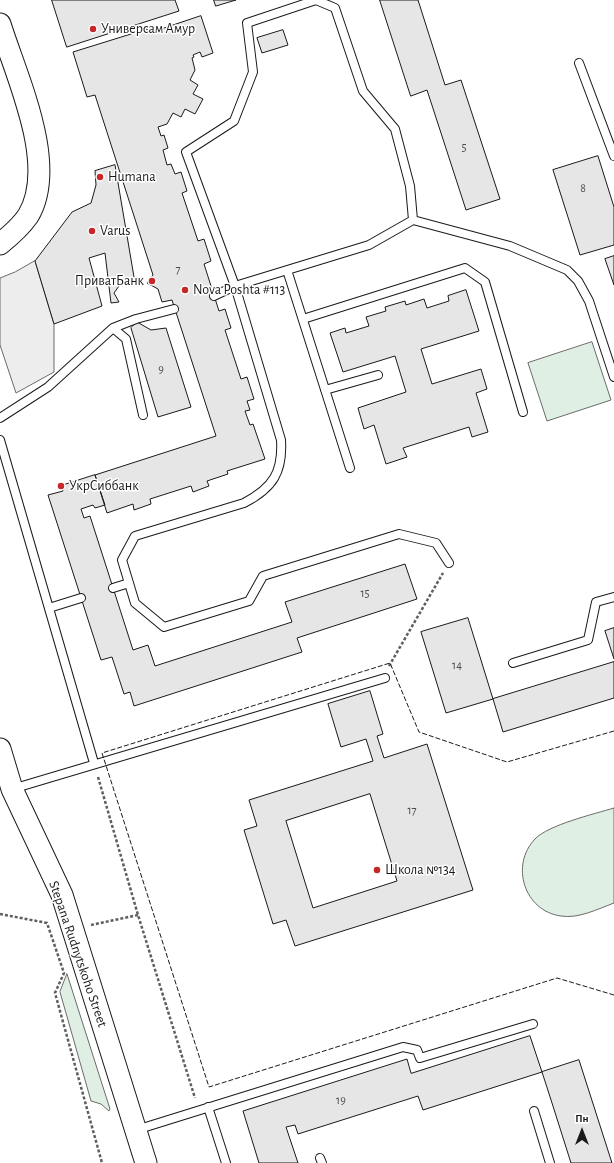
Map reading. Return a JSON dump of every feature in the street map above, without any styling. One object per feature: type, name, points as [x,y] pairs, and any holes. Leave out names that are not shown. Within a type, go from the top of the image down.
[{"type":"street","points":[[0,24],[35,133],[40,162],[37,190],[27,216],[10,236],[0,244]]},
{"type":"street","name":"Stepana Rudnytskoho Street","points":[[0,749],[12,789],[62,895],[146,1163]]},
{"type":"lane","points":[[414,220],[410,186],[395,129],[364,91],[335,8],[316,0],[247,23],[254,72],[234,120],[186,152],[235,286],[281,440],[282,456],[278,471],[270,485],[258,495],[244,502],[135,536],[122,560],[136,603],[164,627],[249,601],[263,576],[399,534],[436,543],[449,563]]},
{"type":"lane","points":[[579,63],[614,156]]},
{"type":"lane","points":[[214,296],[235,286],[369,245],[414,220],[510,246],[567,270],[578,281],[589,301],[614,377]]},
{"type":"lane","points":[[303,319],[465,268],[485,282],[523,412]]},
{"type":"lane","points":[[288,270],[350,468]]},
{"type":"lane","points":[[0,418],[48,387],[113,328],[136,319],[174,309]]},
{"type":"lane","points":[[113,328],[126,339],[143,415]]},
{"type":"lane","points":[[325,390],[378,375]]},
{"type":"lane","points":[[0,440],[94,763]]},
{"type":"lane","points":[[113,588],[129,583]]},
{"type":"lane","points":[[513,663],[588,640],[596,602],[614,597]]},
{"type":"lane","points":[[49,608],[81,598]]},
{"type":"lane","points":[[12,789],[94,763],[385,678]]},
{"type":"lane","points":[[136,1130],[403,1047],[417,1050],[420,1058],[533,1024]]},
{"type":"lane","points":[[204,1109],[226,1163]]},
{"type":"lane","points":[[534,1111],[550,1163]]},
{"type":"path","points":[[385,678],[390,663],[449,563]]},
{"type":"path","points":[[94,763],[138,915],[204,1109]]},
{"type":"path","points":[[0,914],[47,923],[64,973],[55,993],[102,1163]]},
{"type":"path","points":[[51,934],[138,915]]},
{"type":"green space","points":[[592,342],[611,400],[547,421],[528,363]]},
{"type":"green space","points":[[614,808],[614,903],[588,913],[568,917],[548,912],[538,906],[530,896],[522,873],[523,861],[527,850],[535,839],[541,834],[560,825]]},
{"type":"green space","points":[[67,974],[110,1109],[109,1111],[101,1104],[91,1101],[60,992]]},
{"type":"shaded area","points":[[35,261],[54,324],[54,372],[16,393],[0,345],[0,278]]},
{"type":"building","name":"Универсам Амур","points":[[52,0],[175,0],[179,11],[67,47]]},
{"type":"building","points":[[214,0],[236,0],[216,6]]},
{"type":"building","points":[[380,0],[418,0],[445,85],[461,80],[500,199],[466,210],[427,90],[411,96]]},
{"type":"building","points":[[201,16],[213,53],[202,57],[200,52],[193,55],[194,57],[192,58],[195,70],[190,80],[198,85],[193,94],[203,99],[195,114],[185,109],[181,117],[173,113],[167,124],[158,127],[161,136],[164,135],[168,148],[163,150],[167,165],[171,164],[175,174],[181,172],[187,191],[182,193],[198,241],[204,239],[211,261],[204,264],[219,311],[225,309],[231,328],[225,330],[241,379],[247,377],[254,399],[247,401],[250,410],[245,411],[250,425],[253,424],[265,459],[227,471],[228,474],[207,481],[209,486],[193,492],[191,486],[150,499],[151,504],[134,510],[133,504],[107,513],[95,475],[216,436],[172,300],[162,302],[158,289],[147,283],[153,275],[95,95],[87,97],[73,52],[147,29],[148,33]]},
{"type":"building","points":[[283,30],[288,45],[262,53],[257,38]]},
{"type":"building","points":[[598,156],[614,207],[614,245],[580,255],[553,170]]},
{"type":"building","points":[[115,165],[134,277],[126,280],[114,293],[119,302],[111,303],[105,253],[89,258],[102,306],[54,324],[35,261],[72,212],[91,203],[96,185],[95,171]]},
{"type":"building","points":[[614,256],[614,285],[605,259]]},
{"type":"building","points":[[466,290],[479,331],[421,349],[432,384],[481,369],[487,389],[476,393],[488,432],[472,437],[469,427],[403,448],[407,457],[386,464],[374,425],[364,429],[358,408],[406,392],[395,356],[343,372],[330,333],[345,328],[346,333],[369,326],[366,317],[386,311],[385,307],[405,301],[406,305],[424,299],[427,308],[449,301],[448,296]]},
{"type":"building","points":[[137,322],[151,330],[166,328],[191,407],[158,417],[131,328]]},
{"type":"building","points":[[95,475],[105,505],[95,508],[93,505],[81,509],[84,518],[90,516],[133,650],[148,645],[155,666],[292,622],[285,602],[405,564],[417,599],[297,638],[302,652],[134,706],[130,692],[124,694],[112,657],[101,660],[48,495],[63,491],[61,486]]},
{"type":"building","points":[[468,618],[493,699],[446,713],[421,632]]},
{"type":"building","points":[[614,628],[614,659],[605,631]]},
{"type":"building","points":[[614,662],[614,698],[503,732],[493,699]]},
{"type":"building","points":[[370,691],[383,734],[377,736],[384,758],[427,744],[473,890],[295,946],[286,920],[273,924],[244,830],[257,826],[249,800],[373,761],[366,739],[341,747],[328,704]],"holes":[[[370,794],[397,881],[313,908],[286,821]]]},
{"type":"building","points":[[530,1036],[542,1072],[423,1110],[418,1096],[298,1134],[295,1125],[286,1127],[298,1163],[259,1163],[243,1111],[407,1059],[411,1073]]},
{"type":"building","points":[[579,1060],[612,1163],[571,1163],[542,1072]]},
{"type":"fence","points":[[614,731],[507,762],[419,732],[390,663],[102,753],[209,1087],[557,978],[614,995]]},
{"type":"place","name":"Универсам Амур","points":[[93,29]]},
{"type":"place","name":"Humana","points":[[100,177]]},
{"type":"place","name":"Varus","points":[[92,231]]},
{"type":"place","name":"ПриватБанк","points":[[152,281]]},
{"type":"place","name":"Nova Poshta #113","points":[[185,290]]},
{"type":"place","name":"УкрСиббанк","points":[[61,486]]},
{"type":"place","name":"Школа №134","points":[[377,870]]}]
